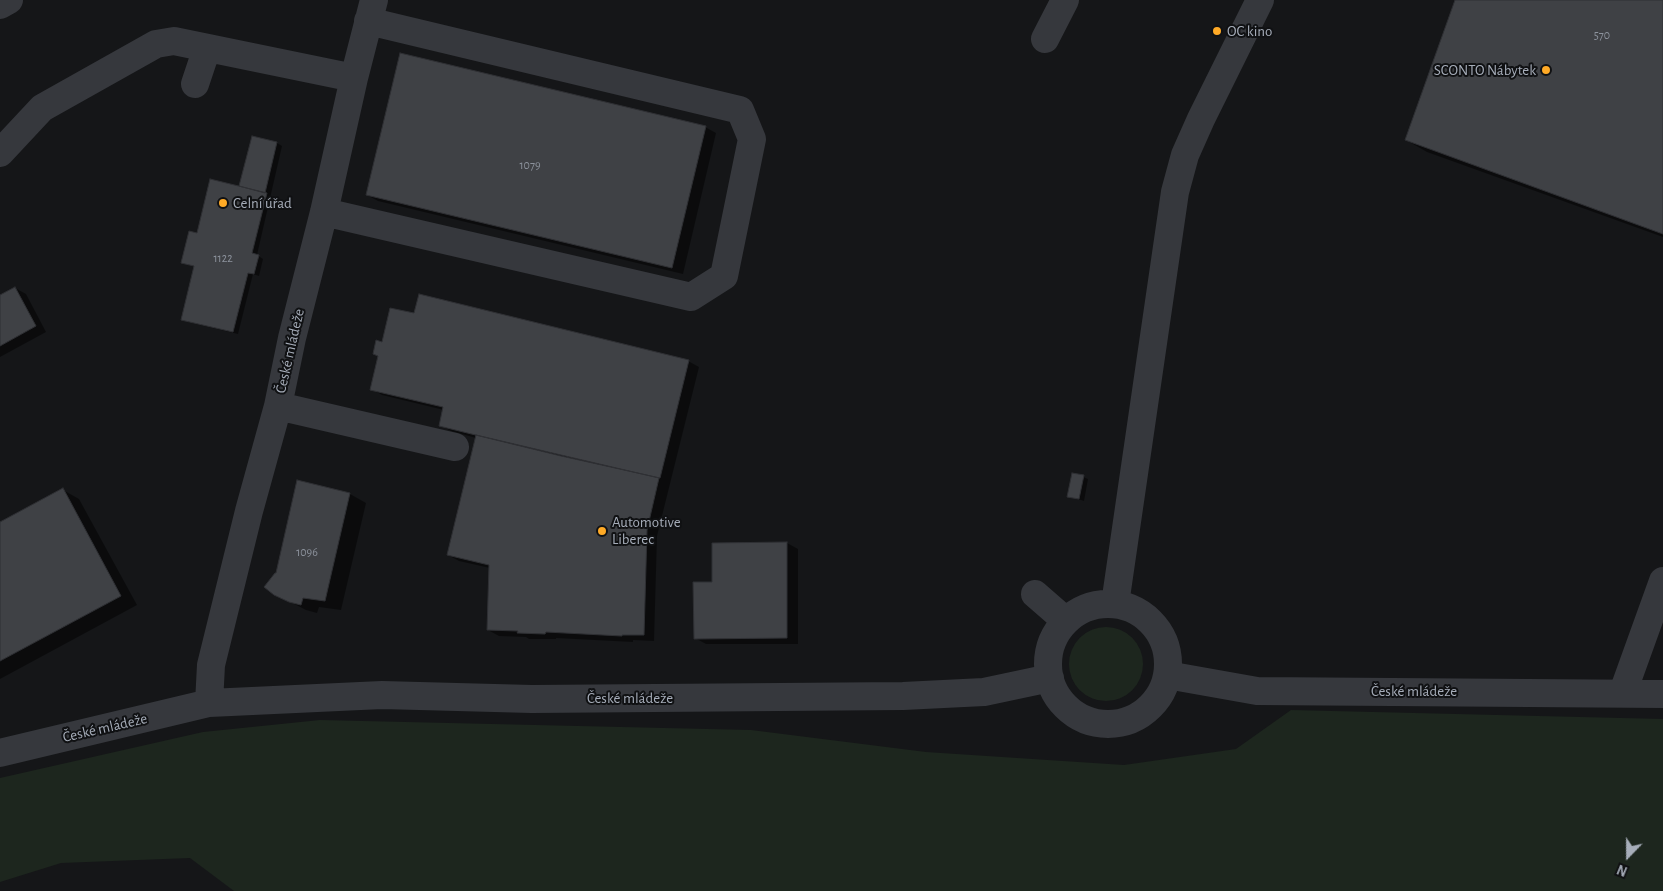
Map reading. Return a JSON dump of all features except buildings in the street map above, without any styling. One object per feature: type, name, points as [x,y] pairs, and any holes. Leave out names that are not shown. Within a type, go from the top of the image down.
[{"type":"street","points":[[0,5],[9,0]]},
{"type":"street","points":[[1045,40],[1065,0]]},
{"type":"street","points":[[1115,604],[1175,192],[1185,155],[1260,0]]},
{"type":"street","points":[[324,212],[691,297],[724,276],[752,139],[740,110],[371,10]]},
{"type":"street","name":"České mládeže","points":[[209,703],[211,665],[249,511],[278,406],[292,338],[324,212],[371,10]]},
{"type":"street","points":[[0,153],[42,108],[156,44],[174,41],[354,78]]},
{"type":"street","points":[[195,84],[207,48]]},
{"type":"street","points":[[278,406],[455,446]]},
{"type":"street","points":[[1623,692],[1663,581]]},
{"type":"street","points":[[1035,594],[1066,621]]},
{"type":"street","points":[[1115,604],[1138,612],[1156,628],[1166,650],[1167,675],[1160,694],[1147,709],[1136,717],[1110,724],[1083,718],[1062,702],[1054,691],[1050,678],[1049,655],[1056,633],[1066,621],[1078,612],[1092,606],[1115,604]]},
{"type":"street","name":"České mládeže","points":[[1167,675],[1257,690],[1623,692],[1663,694]]},
{"type":"street","name":"České mládeže","points":[[0,752],[209,703],[382,695],[532,699],[903,696],[984,692],[1050,678]]},
{"type":"shaded area","points":[[1106,627],[1120,630],[1132,638],[1140,650],[1143,664],[1140,678],[1132,690],[1120,698],[1106,701],[1092,698],[1080,690],[1072,678],[1069,664],[1072,650],[1080,638],[1092,630]]},
{"type":"shaded area","points":[[1291,710],[1663,719],[1663,891],[234,891],[190,858],[61,863],[0,882],[0,778],[203,732],[320,720],[751,730],[926,752],[1124,765],[1236,749]]},
{"type":"place","name":"OC kino","points":[[1217,31]]},
{"type":"place","name":"SCONTO Nábytek","points":[[1546,70]]},
{"type":"place","name":"Celní úřad","points":[[223,203]]},
{"type":"place","name":"Automotive Liberec","points":[[602,531]]}]
